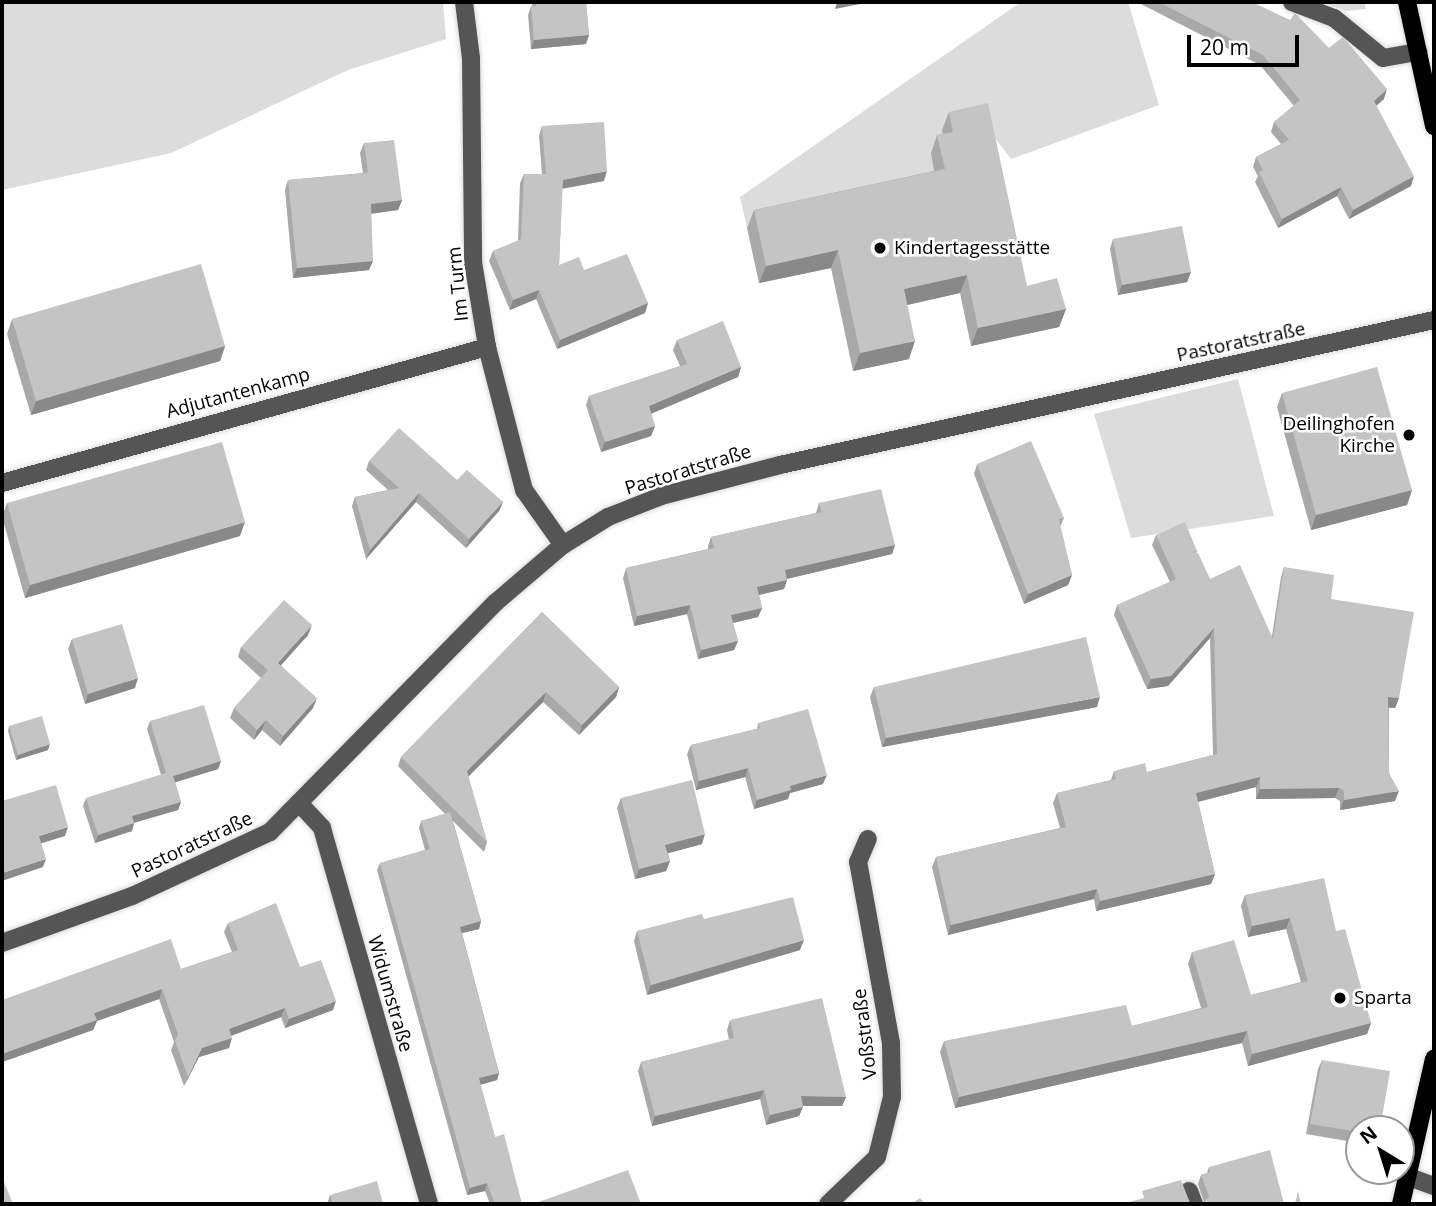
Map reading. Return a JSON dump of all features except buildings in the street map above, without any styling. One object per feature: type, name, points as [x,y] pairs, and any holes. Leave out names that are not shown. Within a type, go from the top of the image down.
[{"type":"main road","points":[[1407,2],[1434,126]]},
{"type":"main road","points":[[1415,1149],[1434,1059]]},
{"type":"main road","points":[[1401,1204],[1407,1185]]},
{"type":"street","name":"Im Turm","points":[[464,2],[471,71],[473,262],[486,347],[524,490],[563,545]]},
{"type":"street","points":[[1292,2],[1334,18],[1383,58],[1418,52]]},
{"type":"street","name":"Pastoratstraße","points":[[2,943],[206,864],[270,832],[495,603],[563,545],[608,517],[661,496],[780,465],[1434,320]]},
{"type":"street","name":"Adjutantenkamp","points":[[2,483],[486,347]]},
{"type":"street","name":"Widumstraße","points":[[299,803],[321,828],[429,1204]]},
{"type":"street","name":"Voßstraße","points":[[828,1204],[877,1157],[892,1097],[891,1043],[858,862],[868,839]]},
{"type":"street","points":[[1415,1179],[1434,1186]]},
{"type":"shaded area","points":[[2,2],[443,2],[446,39],[348,70],[171,153],[2,190]]},
{"type":"shaded area","points":[[1021,2],[1128,2],[1159,105],[1011,159],[982,121],[943,130],[947,150],[938,187],[747,228],[740,197]]},
{"type":"shaded area","points":[[1322,2],[1364,2],[1366,9],[1346,11]]},
{"type":"shaded area","points":[[1238,379],[1274,516],[1131,538],[1094,414]]},
{"type":"place","name":"Kindertagesstätte","points":[[880,248]]},
{"type":"place","name":"Deilinghofen Kirche","points":[[1409,435]]},
{"type":"place","name":"Sparta","points":[[1340,998]]}]
